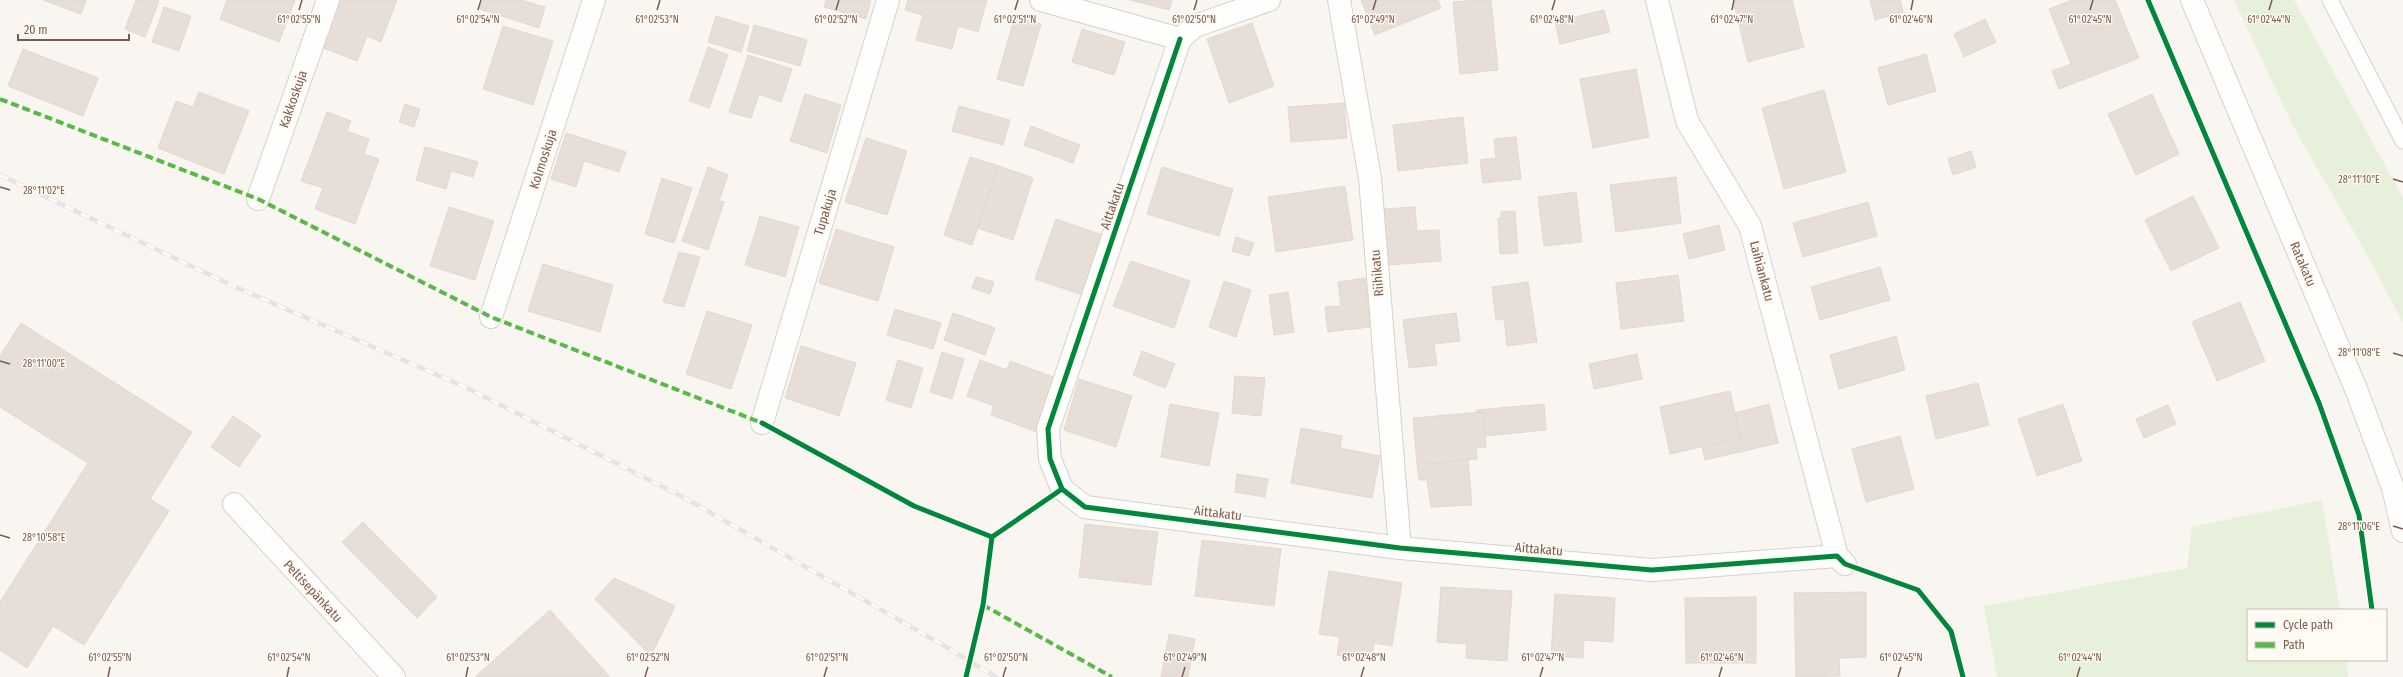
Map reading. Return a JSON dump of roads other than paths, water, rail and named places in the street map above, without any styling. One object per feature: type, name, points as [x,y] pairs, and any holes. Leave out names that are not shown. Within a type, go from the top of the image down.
[{"type":"street","name":"Kakkoskuja","points":[[258,199],[328,0]]},
{"type":"street","name":"Kolmoskuja","points":[[491,317],[594,0]]},
{"type":"street","name":"Tupakuja","points":[[762,423],[888,0]]},
{"type":"street","points":[[1041,0],[1090,7],[1180,39],[1195,26],[1269,0]]},
{"type":"street","name":"Riihikatu","points":[[1339,0],[1370,178],[1400,548]]},
{"type":"street","name":"Laihiankatu","points":[[1657,0],[1686,122],[1750,226],[1841,560]]},
{"type":"street","name":"Ratakatu","points":[[2192,0],[2356,389],[2393,488],[2403,531]]},
{"type":"street","name":"Aittakatu","points":[[1180,39],[1048,429],[1050,459],[1062,489],[1085,507],[1400,548],[1652,570],[1841,560]]},
{"type":"street","name":"Peltisepänkatu","points":[[234,504],[394,677]]},
{"type":"lane","points":[[2330,0],[2403,141]]},
{"type":"railway","points":[[0,175],[231,285],[465,387],[683,497],[943,645],[996,677]]}]
